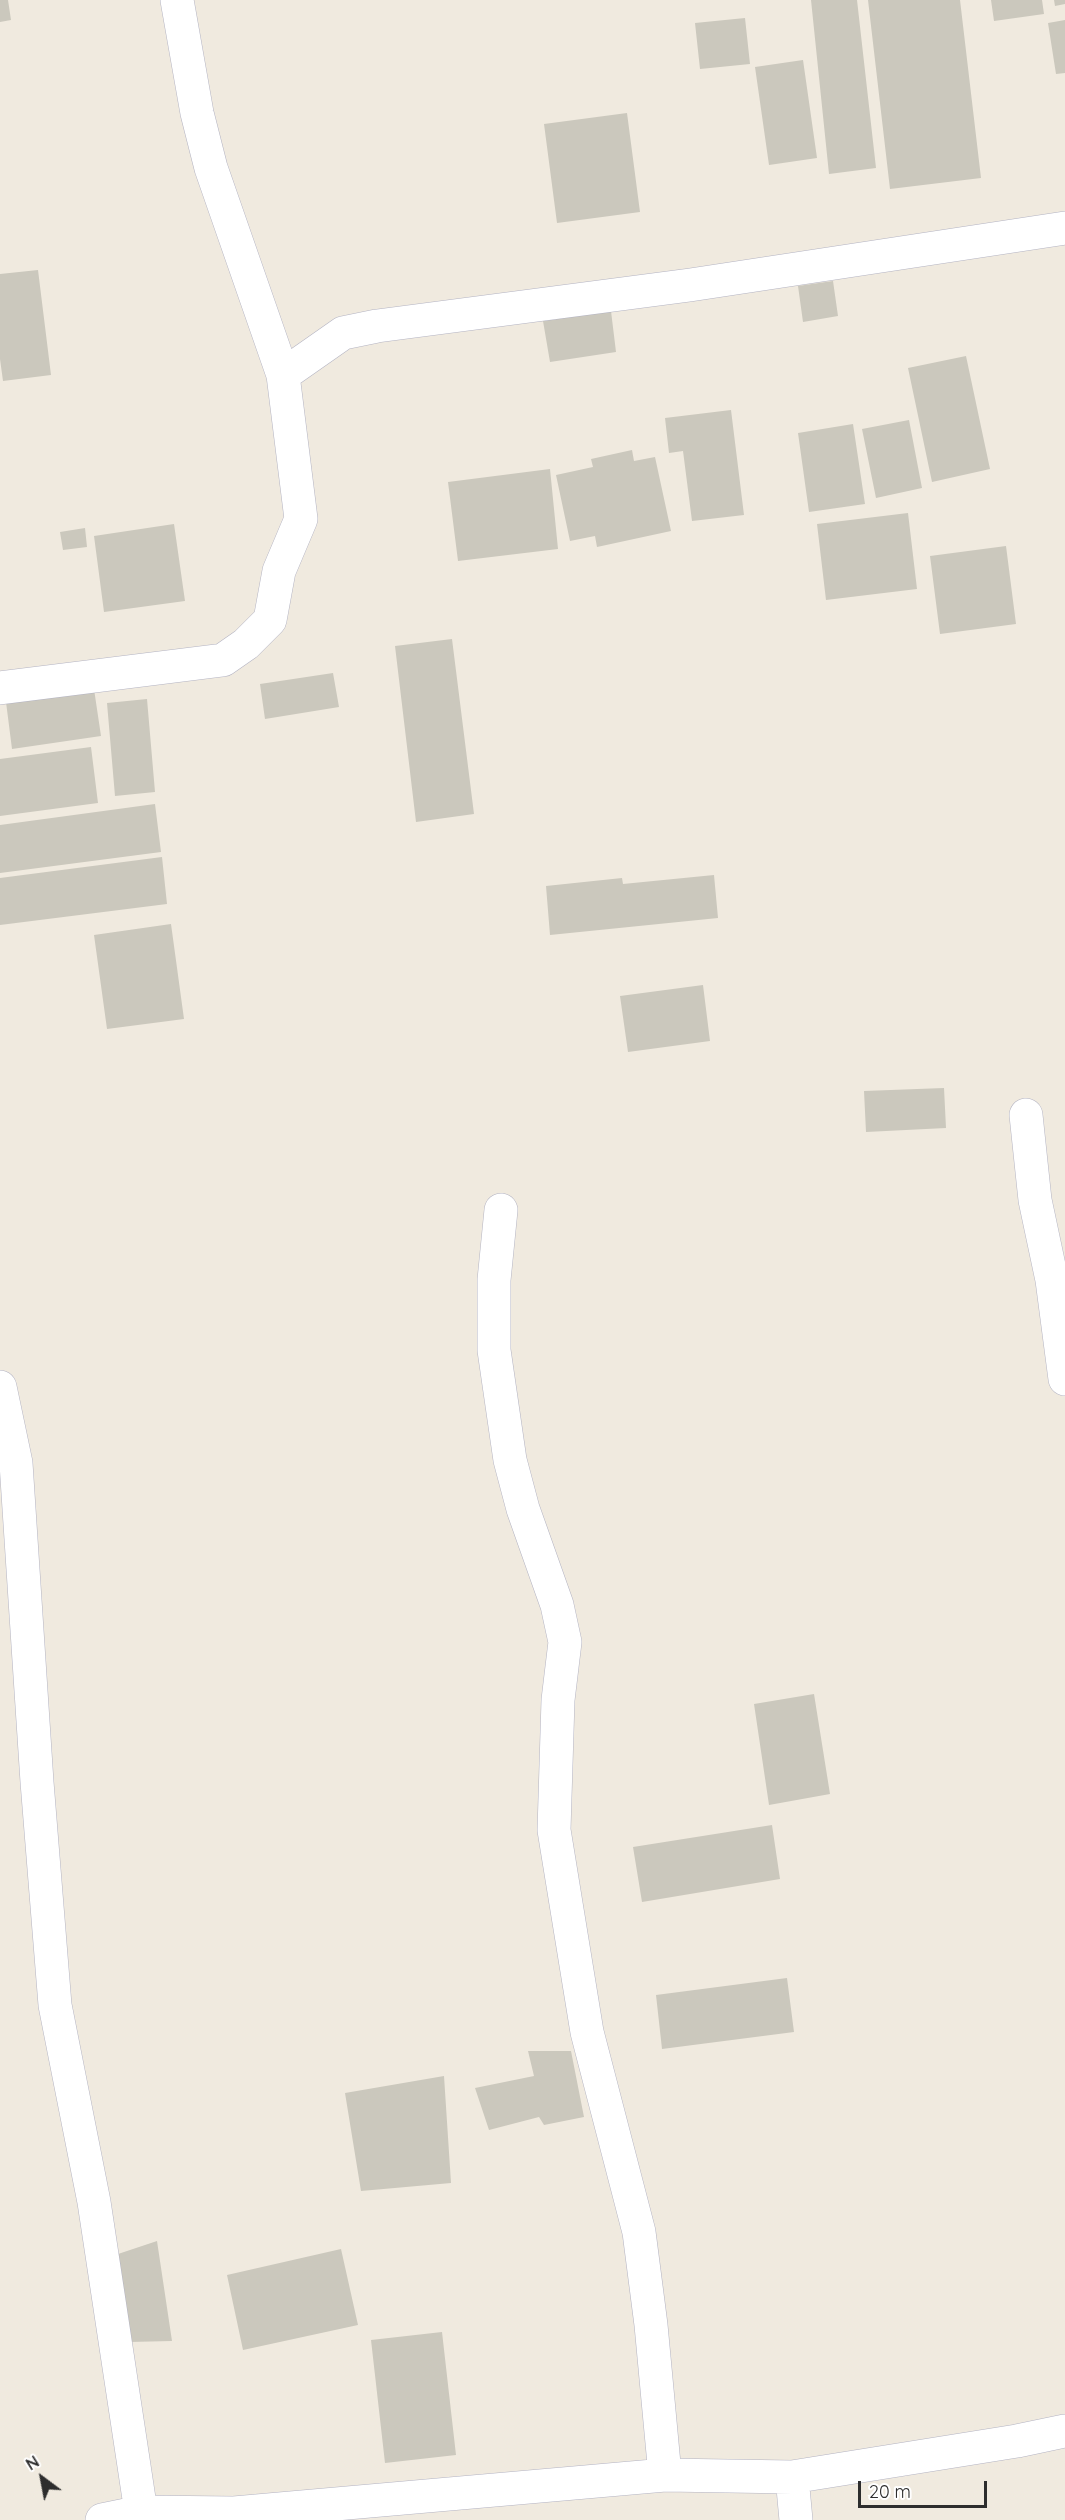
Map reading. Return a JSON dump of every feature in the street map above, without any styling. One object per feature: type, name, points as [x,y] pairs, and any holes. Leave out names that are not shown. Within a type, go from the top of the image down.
[{"type":"street","points":[[0,688],[223,660],[246,644],[270,620],[279,571],[301,519],[283,375],[211,168],[197,113],[177,0]]},
{"type":"street","points":[[283,375],[343,333],[377,326],[701,283],[1065,228]]},
{"type":"street","points":[[1026,1115],[1035,1200],[1052,1280],[1065,1379]]},
{"type":"street","points":[[501,1210],[494,1280],[494,1350],[510,1460],[523,1509],[557,1605],[565,1642],[558,1700],[554,1830],[588,2032],[639,2232],[651,2325],[664,2475]]},
{"type":"street","points":[[0,1387],[16,1463],[36,1770],[55,2005],[94,2202],[141,2512]]},
{"type":"street","points":[[102,2520],[141,2512],[234,2513],[664,2475],[792,2477],[1017,2441],[1065,2431]]},
{"type":"street","points":[[792,2477],[796,2520]]},
{"type":"building","points":[[0,0],[8,0],[11,20],[0,22]]},
{"type":"building","points":[[811,0],[857,0],[876,168],[829,174]]},
{"type":"building","points":[[868,0],[960,0],[981,178],[890,189]]},
{"type":"building","points":[[991,0],[1042,0],[1044,14],[994,21]]},
{"type":"building","points":[[1054,0],[1065,0],[1065,4],[1055,6]]},
{"type":"building","points":[[745,18],[750,64],[700,69],[695,23]]},
{"type":"building","points":[[1065,20],[1065,73],[1056,74],[1048,23]]},
{"type":"building","points":[[803,60],[817,158],[769,165],[755,67]]},
{"type":"building","points":[[627,113],[640,212],[557,223],[544,124]]},
{"type":"building","points":[[38,270],[51,375],[3,381],[0,359],[0,274]]},
{"type":"building","points":[[833,281],[838,316],[803,322],[798,286]]},
{"type":"building","points":[[611,311],[616,352],[550,362],[543,321]]},
{"type":"building","points":[[966,356],[990,469],[932,482],[908,368]]},
{"type":"building","points":[[731,410],[744,515],[692,521],[683,451],[669,453],[665,418]]},
{"type":"building","points":[[909,420],[922,488],[876,498],[862,429]]},
{"type":"building","points":[[853,424],[865,504],[809,512],[798,433]]},
{"type":"building","points":[[632,450],[634,461],[655,457],[671,531],[597,547],[595,536],[570,541],[556,475],[593,467],[591,459]]},
{"type":"building","points":[[550,469],[558,549],[458,561],[448,482]]},
{"type":"building","points":[[908,513],[917,589],[826,600],[817,524]]},
{"type":"building","points":[[174,524],[185,601],[104,612],[94,536]]},
{"type":"building","points":[[85,528],[87,547],[63,550],[60,532]]},
{"type":"building","points":[[1006,546],[1016,624],[940,634],[930,556]]},
{"type":"building","points":[[452,639],[474,814],[416,822],[395,646]]},
{"type":"building","points":[[333,673],[339,707],[265,719],[260,684]]},
{"type":"building","points":[[94,689],[101,736],[12,749],[6,702]]},
{"type":"building","points":[[147,699],[155,792],[115,796],[107,703]]},
{"type":"building","points":[[91,747],[98,803],[0,816],[0,759]]},
{"type":"building","points":[[155,804],[161,852],[0,873],[0,825]]},
{"type":"building","points":[[162,857],[167,904],[0,925],[0,878]]},
{"type":"building","points":[[714,875],[718,918],[550,935],[546,886],[622,878],[623,884]]},
{"type":"building","points":[[171,924],[184,1019],[107,1029],[94,935]]},
{"type":"building","points":[[703,985],[710,1041],[628,1052],[620,996]]},
{"type":"building","points":[[944,1088],[946,1128],[866,1132],[864,1091]]},
{"type":"building","points":[[814,1694],[830,1794],[769,1805],[754,1704]]},
{"type":"building","points":[[772,1825],[780,1879],[642,1902],[633,1847]]},
{"type":"building","points":[[787,1978],[794,2032],[662,2049],[656,1995]]},
{"type":"building","points":[[528,2051],[571,2051],[584,2117],[544,2125],[539,2117],[489,2130],[475,2088],[534,2076]]},
{"type":"building","points":[[444,2076],[451,2183],[361,2191],[345,2093]]},
{"type":"building","points":[[157,2241],[172,2341],[129,2342],[115,2255]]},
{"type":"building","points":[[341,2249],[358,2325],[243,2350],[227,2275]]},
{"type":"building","points":[[442,2332],[456,2455],[385,2463],[371,2340]]}]
